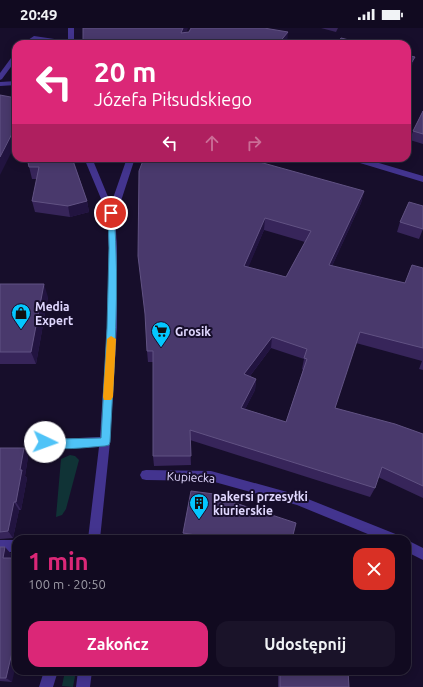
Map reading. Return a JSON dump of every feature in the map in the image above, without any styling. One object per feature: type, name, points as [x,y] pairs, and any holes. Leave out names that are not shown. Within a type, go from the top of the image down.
[{"type":"street","points":[[71,28],[71,40]]},
{"type":"street","points":[[31,40],[34,38],[49,40]]},
{"type":"street","points":[[0,78],[12,61]]},
{"type":"street","points":[[0,84],[12,83]]},
{"type":"street","points":[[90,162],[111,213],[113,248],[112,328],[105,442],[94,535]]},
{"type":"street","points":[[111,213],[117,201],[130,162]]},
{"type":"street","points":[[366,162],[423,179]]},
{"type":"street","points":[[32,441],[58,444],[105,442]]},
{"type":"street","name":"Kupiecka","points":[[146,475],[211,476],[298,500],[384,535]]},
{"type":"street","points":[[0,546],[12,546]]},
{"type":"street","points":[[411,548],[423,554]]},
{"type":"street","points":[[46,687],[50,675]]},
{"type":"street","points":[[83,687],[84,675]]},
{"type":"green space","points":[[70,455],[75,456],[79,460],[66,509],[62,515],[56,517],[61,459]]},
{"type":"green space","points":[[64,675],[75,675],[73,687],[62,686]]},
{"type":"building","points":[[83,28],[183,28],[181,33],[189,32],[191,28],[264,28],[288,32],[281,40],[83,40]]},
{"type":"building","points":[[411,56],[415,57],[411,64]]},
{"type":"building","points":[[0,95],[12,97],[12,134],[0,157]]},
{"type":"building","points":[[423,111],[423,134],[413,131]]},
{"type":"building","points":[[28,162],[73,162],[87,201],[68,206],[32,201],[39,167],[29,167]]},
{"type":"building","points":[[142,162],[259,162],[364,191],[329,265],[405,283],[412,265],[423,268],[423,348],[360,332],[335,408],[395,424],[423,434],[423,486],[382,467],[375,488],[190,430],[191,456],[153,456],[153,351],[147,351],[145,314],[138,256],[139,171]],"holes":[[[265,218],[311,231],[286,277],[244,266]],[[272,337],[307,349],[304,358],[307,359],[286,422],[241,408],[256,379],[244,374]]]},
{"type":"building","points":[[409,202],[423,206],[423,229],[400,222]]},
{"type":"building","name":"Media Expert","points":[[0,284],[44,284],[31,352],[0,352]]},
{"type":"building","points":[[0,448],[24,448],[20,470],[22,470],[16,502],[14,502],[8,531],[0,532]]},
{"type":"building","points":[[191,491],[214,494],[214,496],[296,523],[293,535],[196,535],[183,533]]},
{"type":"building","points":[[0,547],[5,547],[3,558],[12,558],[12,653],[6,678],[0,678]]},
{"type":"building","points":[[280,675],[348,675],[349,687],[280,687]]},
{"type":"slow traffic","points":[[108,397],[111,339]]},
{"type":"place","name":"Media Expert","points":[[21,330]]},
{"type":"place","name":"Grosik","points":[[161,348]]},
{"type":"place","name":"pakersi przesyłki kiurierskie","points":[[199,520]]},
{"type":"route","points":[[45,442],[58,444],[105,442],[112,328],[113,248],[111,213]]}]
